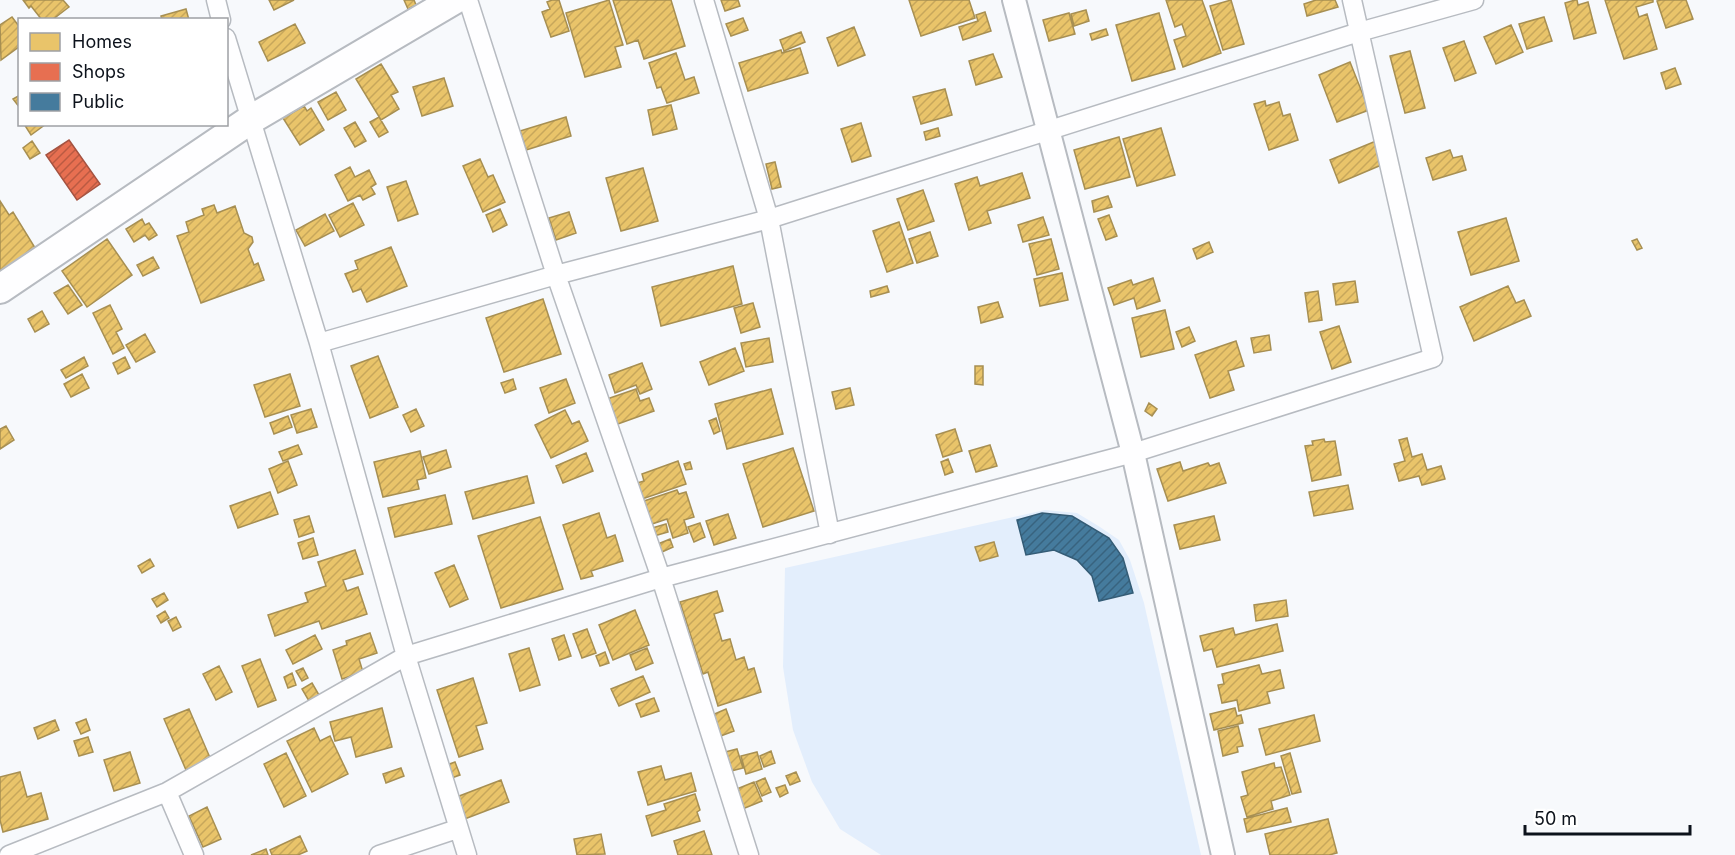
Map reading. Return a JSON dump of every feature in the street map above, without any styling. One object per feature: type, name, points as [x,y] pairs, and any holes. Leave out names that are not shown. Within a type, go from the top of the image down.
[{"type":"main road","points":[[0,289],[250,120],[454,0]]},
{"type":"street","points":[[216,0],[220,18]]},
{"type":"street","points":[[468,0],[556,275],[661,578],[749,855]]},
{"type":"street","points":[[704,0],[769,219],[830,534]]},
{"type":"street","points":[[1014,0],[1133,453],[1223,855]]},
{"type":"street","points":[[9,855],[167,792],[406,656],[661,578],[1133,453],[1433,358],[1352,0]]},
{"type":"street","points":[[319,343],[556,275],[769,219],[1359,32],[1474,0]]},
{"type":"street","points":[[228,45],[319,343],[406,656],[467,855]]},
{"type":"street","points":[[167,792],[194,855]]},
{"type":"street","points":[[379,855],[458,829]]},
{"type":"shaded area","points":[[1045,510],[1077,513],[1119,540],[1130,560],[1144,603],[1201,855],[881,855],[840,829],[812,782],[793,730],[783,667],[785,568]]},
{"type":"building: Homes","points":[[23,0],[63,0],[69,7],[55,18],[40,18],[31,6],[29,8]]},
{"type":"building: Homes","points":[[269,0],[294,0],[274,10]]},
{"type":"building: Homes","points":[[404,0],[414,0],[416,5],[408,9]]},
{"type":"building: Homes","points":[[559,0],[569,31],[551,37],[542,12],[550,9],[547,2]]},
{"type":"building: Homes","points":[[609,0],[623,45],[615,47],[621,67],[585,77],[566,13]]},
{"type":"building: Homes","points":[[613,0],[671,0],[685,46],[644,59],[638,40],[627,44]]},
{"type":"building: Homes","points":[[721,0],[738,0],[740,6],[725,11]]},
{"type":"building: Homes","points":[[909,0],[969,0],[975,18],[921,36]]},
{"type":"building: Homes","points":[[1166,0],[1202,0],[1221,53],[1183,67],[1174,40],[1186,36],[1182,24],[1175,27]]},
{"type":"building: Homes","points":[[1231,0],[1244,44],[1223,50],[1210,6]]},
{"type":"building: Homes","points":[[1316,0],[1335,0],[1338,7],[1307,16],[1304,4]]},
{"type":"building: Homes","points":[[1575,0],[1578,5],[1588,2],[1596,33],[1574,39],[1565,3]]},
{"type":"building: Homes","points":[[1605,0],[1653,0],[1653,2],[1636,7],[1639,17],[1647,14],[1657,49],[1624,59]]},
{"type":"building: Homes","points":[[1686,0],[1693,19],[1666,28],[1657,1]]},
{"type":"building: Homes","points":[[186,9],[188,18],[162,18],[161,16]]},
{"type":"building: Homes","points":[[1086,10],[1089,21],[1074,26],[1071,14]]},
{"type":"building: Homes","points":[[985,12],[991,31],[963,40],[959,27],[978,21],[976,15]]},
{"type":"building: Homes","points":[[1069,13],[1075,34],[1049,41],[1043,20]]},
{"type":"building: Homes","points":[[1159,13],[1175,69],[1132,81],[1116,25]]},
{"type":"building: Homes","points":[[12,17],[18,25],[18,47],[1,60],[0,25]]},
{"type":"building: Homes","points":[[1544,17],[1552,41],[1527,49],[1519,24]]},
{"type":"building: Homes","points":[[743,18],[748,30],[731,36],[726,24]]},
{"type":"building: Homes","points":[[295,24],[305,43],[268,61],[259,42]]},
{"type":"building: Homes","points":[[1511,25],[1523,52],[1496,64],[1484,37]]},
{"type":"building: Homes","points":[[854,27],[865,55],[838,66],[827,38]]},
{"type":"building: Homes","points":[[1106,29],[1108,35],[1092,40],[1090,34]]},
{"type":"building: Homes","points":[[801,32],[805,42],[784,51],[780,40]]},
{"type":"building: Homes","points":[[1464,41],[1476,73],[1455,81],[1443,48]]},
{"type":"building: Homes","points":[[800,48],[808,73],[748,91],[739,63],[781,50],[782,53]]},
{"type":"building: Homes","points":[[1410,51],[1425,108],[1405,113],[1390,56]]},
{"type":"building: Homes","points":[[676,53],[685,80],[694,77],[699,93],[667,103],[661,87],[657,88],[649,63]]},
{"type":"building: Homes","points":[[993,54],[1002,77],[976,85],[969,61]]},
{"type":"building: Homes","points":[[1350,62],[1369,110],[1337,122],[1319,75]]},
{"type":"building: Homes","points":[[381,64],[398,92],[391,95],[399,109],[381,120],[356,79]]},
{"type":"building: Homes","points":[[1675,68],[1681,84],[1666,89],[1661,73]]},
{"type":"building: Homes","points":[[444,78],[453,106],[422,116],[413,87]]},
{"type":"building: Homes","points":[[945,89],[952,115],[921,124],[913,97]]},
{"type":"building: Homes","points":[[336,92],[346,110],[328,120],[318,102]]},
{"type":"building: Homes","points":[[18,96],[18,105],[13,99]]},
{"type":"building: Homes","points":[[1265,101],[1266,106],[1279,102],[1283,116],[1290,114],[1298,140],[1269,150],[1254,104]]},
{"type":"building: Homes","points":[[671,105],[677,129],[653,135],[648,110]]},
{"type":"building: Homes","points":[[304,106],[307,111],[311,108],[324,130],[300,145],[283,118]]},
{"type":"building: Homes","points":[[379,117],[388,132],[379,137],[370,122]]},
{"type":"building: Homes","points":[[566,117],[571,136],[526,150],[520,131]]},
{"type":"building: Homes","points":[[355,122],[366,141],[355,147],[344,128]]},
{"type":"building: Homes","points":[[861,123],[871,156],[852,162],[841,129]]},
{"type":"building: Homes","points":[[25,126],[43,126],[31,135]]},
{"type":"building: Homes","points":[[938,128],[940,136],[926,140],[924,132]]},
{"type":"building: Homes","points":[[1161,128],[1175,175],[1137,186],[1123,139]]},
{"type":"building: Homes","points":[[1119,137],[1130,177],[1085,189],[1074,150]]},
{"type":"building: Homes","points":[[32,141],[40,153],[30,159],[23,148]]},
{"type":"building: Homes","points":[[1376,141],[1386,163],[1339,183],[1330,160]]},
{"type":"building: Homes","points":[[1450,150],[1453,158],[1462,156],[1466,170],[1433,180],[1426,158]]},
{"type":"building: Homes","points":[[480,159],[488,177],[493,175],[505,202],[483,212],[463,166]]},
{"type":"building: Homes","points":[[775,162],[781,187],[772,189],[766,164]]},
{"type":"building: Homes","points":[[350,167],[355,177],[369,170],[376,184],[371,187],[375,194],[363,200],[360,195],[348,201],[335,175]]},
{"type":"building: Homes","points":[[643,168],[658,221],[621,231],[606,178]]},
{"type":"building: Homes","points":[[1022,173],[1030,198],[987,211],[991,223],[969,230],[955,184],[977,177],[980,186]]},
{"type":"building: Homes","points":[[406,181],[418,214],[398,221],[387,187]]},
{"type":"building: Homes","points":[[923,190],[934,221],[908,230],[897,199]]},
{"type":"building: Homes","points":[[1108,196],[1112,207],[1094,212],[1092,201]]},
{"type":"building: Homes","points":[[0,201],[9,215],[13,212],[37,251],[0,274]]},
{"type":"building: Homes","points":[[353,203],[364,225],[340,237],[329,215]]},
{"type":"building: Homes","points":[[214,205],[217,213],[235,206],[244,233],[252,237],[253,242],[248,249],[254,265],[258,263],[264,280],[201,303],[177,236],[189,232],[186,222],[204,215],[202,209]]},
{"type":"building: Homes","points":[[500,209],[507,225],[493,232],[486,215]]},
{"type":"building: Homes","points":[[569,212],[576,233],[556,240],[549,218]]},
{"type":"building: Homes","points":[[325,214],[334,231],[305,246],[296,230]]},
{"type":"building: Homes","points":[[1109,215],[1117,236],[1106,240],[1098,219]]},
{"type":"building: Homes","points":[[1043,217],[1049,235],[1023,242],[1018,225]]},
{"type":"building: Homes","points":[[1506,218],[1519,261],[1471,275],[1458,232]]},
{"type":"building: Homes","points":[[142,219],[145,225],[149,223],[157,235],[149,240],[145,235],[134,242],[126,229]]},
{"type":"building: Homes","points":[[899,222],[913,263],[887,272],[873,231]]},
{"type":"building: Homes","points":[[930,232],[938,256],[917,263],[909,239]]},
{"type":"building: Homes","points":[[107,239],[132,275],[87,307],[62,271]]},
{"type":"building: Homes","points":[[1051,239],[1059,269],[1037,275],[1029,244]]},
{"type":"building: Homes","points":[[1637,239],[1642,248],[1637,250],[1632,241]]},
{"type":"building: Homes","points":[[1209,242],[1213,252],[1197,259],[1193,249]]},
{"type":"building: Homes","points":[[391,247],[407,286],[367,302],[361,289],[353,292],[345,274],[358,269],[355,261]]},
{"type":"building: Homes","points":[[153,257],[159,268],[143,276],[137,265]]},
{"type":"building: Homes","points":[[733,266],[742,304],[661,326],[652,287]]},
{"type":"building: Homes","points":[[1062,273],[1068,300],[1040,306],[1034,279]]},
{"type":"building: Homes","points":[[1153,278],[1160,301],[1137,309],[1134,298],[1114,305],[1108,288],[1131,280],[1133,285]]},
{"type":"building: Homes","points":[[1355,281],[1358,302],[1336,305],[1333,284]]},
{"type":"building: Homes","points":[[68,285],[82,305],[68,314],[54,293]]},
{"type":"building: Homes","points":[[887,286],[889,292],[871,297],[870,291]]},
{"type":"building: Homes","points":[[1508,286],[1516,303],[1524,300],[1531,316],[1474,341],[1460,307]]},
{"type":"building: Homes","points":[[1318,291],[1322,320],[1309,322],[1305,293]]},
{"type":"building: Homes","points":[[543,299],[561,354],[504,372],[486,318]]},
{"type":"building: Homes","points":[[998,302],[1003,317],[981,323],[978,307]]},
{"type":"building: Homes","points":[[753,303],[760,327],[741,333],[734,308]]},
{"type":"building: Homes","points":[[110,305],[122,329],[116,332],[124,348],[113,354],[93,313]]},
{"type":"building: Homes","points":[[1165,310],[1174,349],[1141,357],[1132,318]]},
{"type":"building: Homes","points":[[42,311],[49,324],[35,332],[28,319]]},
{"type":"building: Homes","points":[[1339,326],[1351,362],[1332,369],[1320,332]]},
{"type":"building: Homes","points":[[1189,327],[1195,341],[1182,347],[1176,332]]},
{"type":"building: Homes","points":[[145,334],[155,352],[136,362],[126,345]]},
{"type":"building: Homes","points":[[1269,335],[1271,350],[1254,353],[1251,338]]},
{"type":"building: Homes","points":[[769,338],[773,362],[746,367],[741,343]]},
{"type":"building: Homes","points":[[1236,341],[1244,366],[1228,371],[1234,390],[1210,398],[1195,355]]},
{"type":"building: Homes","points":[[735,348],[744,371],[709,385],[700,362]]},
{"type":"building: Homes","points":[[378,356],[398,407],[370,418],[351,366]]},
{"type":"building: Homes","points":[[84,357],[88,366],[66,378],[61,370]]},
{"type":"building: Homes","points":[[125,357],[130,368],[118,374],[113,363]]},
{"type":"building: Homes","points":[[642,363],[652,389],[640,394],[636,385],[615,393],[609,375]]},
{"type":"building: Homes","points":[[975,366],[983,366],[983,385],[975,384]]},
{"type":"building: Homes","points":[[82,374],[89,388],[71,397],[64,384]]},
{"type":"building: Homes","points":[[290,374],[300,406],[265,417],[254,385]]},
{"type":"building: Homes","points":[[513,379],[516,389],[505,393],[501,383]]},
{"type":"building: Homes","points":[[566,379],[575,403],[549,413],[540,388]]},
{"type":"building: Homes","points":[[850,388],[854,405],[836,409],[832,392]]},
{"type":"building: Homes","points":[[636,389],[640,401],[649,398],[654,411],[615,425],[607,399]]},
{"type":"building: Homes","points":[[771,389],[783,434],[727,449],[715,404]]},
{"type":"building: Homes","points":[[1149,403],[1157,409],[1152,416],[1145,411]]},
{"type":"building: Homes","points":[[311,409],[317,427],[297,433],[291,415]]},
{"type":"building: Homes","points":[[416,409],[424,426],[411,432],[403,415]]},
{"type":"building: Homes","points":[[565,410],[572,424],[579,421],[588,441],[551,458],[535,425]]},
{"type":"building: Homes","points":[[288,416],[292,427],[274,434],[270,423]]},
{"type":"building: Homes","points":[[716,418],[720,431],[714,434],[709,421]]},
{"type":"building: Homes","points":[[6,426],[14,440],[0,449],[0,429]]},
{"type":"building: Homes","points":[[955,429],[962,451],[943,457],[936,435]]},
{"type":"building: Homes","points":[[1407,438],[1412,457],[1422,454],[1427,470],[1441,466],[1445,479],[1422,485],[1419,476],[1399,481],[1394,464],[1405,461],[1399,440]]},
{"type":"building: Homes","points":[[1324,439],[1325,442],[1335,441],[1341,475],[1312,481],[1305,446],[1313,445],[1312,441]]},
{"type":"building: Homes","points":[[298,445],[302,454],[283,461],[279,452]]},
{"type":"building: Homes","points":[[990,445],[997,466],[976,472],[969,451]]},
{"type":"building: Homes","points":[[793,448],[814,511],[763,527],[743,464]]},
{"type":"building: Homes","points":[[446,450],[451,467],[429,474],[423,457]]},
{"type":"building: Homes","points":[[420,451],[426,478],[417,480],[419,489],[383,497],[374,462]]},
{"type":"building: Homes","points":[[586,453],[593,471],[563,483],[556,466]]},
{"type":"building: Homes","points":[[948,459],[953,472],[945,475],[941,462]]},
{"type":"building: Homes","points":[[288,461],[297,485],[278,493],[269,469]]},
{"type":"building: Homes","points":[[678,461],[686,484],[642,499],[637,483],[644,481],[642,474]]},
{"type":"building: Homes","points":[[690,462],[692,469],[686,470],[684,464]]},
{"type":"building: Homes","points":[[1180,462],[1183,471],[1208,463],[1210,466],[1219,463],[1226,483],[1168,501],[1157,469]]},
{"type":"building: Homes","points":[[527,476],[534,503],[473,519],[465,492]]},
{"type":"building: Homes","points":[[1348,485],[1353,509],[1314,516],[1309,492]]},
{"type":"building: Homes","points":[[677,490],[679,494],[686,492],[694,517],[684,520],[688,533],[673,538],[667,519],[649,525],[641,502]]},
{"type":"building: Homes","points":[[270,492],[278,514],[238,528],[230,506]]},
{"type":"building: Homes","points":[[445,495],[452,524],[395,537],[388,508]]},
{"type":"building: Homes","points":[[599,513],[607,538],[615,535],[623,561],[591,571],[593,576],[581,579],[563,525]]},
{"type":"building: Homes","points":[[728,514],[736,538],[714,545],[706,521]]},
{"type":"building: Homes","points":[[309,516],[314,532],[299,537],[294,520]]},
{"type":"building: Homes","points":[[1214,516],[1220,540],[1180,549],[1174,525]]},
{"type":"building: Homes","points":[[540,517],[563,589],[501,608],[478,536]]},
{"type":"building: Homes","points":[[700,523],[705,537],[694,542],[688,527]]},
{"type":"building: Homes","points":[[666,524],[668,532],[654,536],[652,528]]},
{"type":"building: Homes","points":[[313,538],[318,555],[303,559],[298,543]]},
{"type":"building: Homes","points":[[670,539],[673,547],[662,552],[658,544]]},
{"type":"building: Homes","points":[[994,542],[998,556],[980,561],[975,547]]},
{"type":"building: Homes","points":[[355,550],[363,574],[343,580],[347,591],[358,587],[367,614],[322,629],[319,621],[275,636],[268,615],[308,602],[305,593],[326,586],[318,562]]},
{"type":"building: Homes","points":[[150,559],[154,566],[142,573],[138,566]]},
{"type":"building: Homes","points":[[454,565],[468,599],[450,607],[435,573]]},
{"type":"building: Homes","points":[[717,591],[723,611],[714,614],[722,641],[730,639],[736,660],[744,657],[748,670],[754,668],[761,692],[718,706],[708,672],[703,674],[680,602]]},
{"type":"building: Homes","points":[[164,593],[168,600],[157,607],[152,599]]},
{"type":"building: Homes","points":[[1286,600],[1288,616],[1256,621],[1254,605]]},
{"type":"building: Homes","points":[[635,610],[649,645],[613,660],[599,625]]},
{"type":"building: Homes","points":[[165,611],[169,618],[161,623],[157,616]]},
{"type":"building: Homes","points":[[176,617],[181,627],[173,631],[168,621]]},
{"type":"building: Homes","points":[[1277,624],[1283,651],[1217,667],[1212,649],[1204,651],[1200,636],[1233,628],[1235,635]]},
{"type":"building: Homes","points":[[587,629],[596,653],[582,658],[573,634]]},
{"type":"building: Homes","points":[[370,633],[377,653],[359,659],[363,672],[342,679],[333,650],[347,645],[346,641]]},
{"type":"building: Homes","points":[[315,635],[322,649],[293,664],[286,650]]},
{"type":"building: Homes","points":[[564,635],[571,656],[559,660],[552,639]]},
{"type":"building: Homes","points":[[529,648],[540,685],[520,691],[509,654]]},
{"type":"building: Homes","points":[[647,648],[653,663],[636,670],[630,655]]},
{"type":"building: Homes","points":[[605,652],[609,663],[600,666],[596,656]]},
{"type":"building: Homes","points":[[260,659],[276,700],[258,707],[242,666]]},
{"type":"building: Homes","points":[[1259,665],[1262,674],[1280,670],[1284,688],[1267,692],[1270,703],[1239,711],[1237,700],[1222,703],[1218,685],[1224,684],[1222,674]]},
{"type":"building: Homes","points":[[219,666],[232,692],[216,700],[203,674]]},
{"type":"building: Homes","points":[[303,668],[308,678],[302,681],[296,671]]},
{"type":"building: Homes","points":[[292,673],[296,685],[288,688],[284,677]]},
{"type":"building: Homes","points":[[643,676],[650,692],[619,706],[611,689]]},
{"type":"building: Homes","points":[[473,678],[487,723],[476,726],[483,749],[459,757],[437,690]]},
{"type":"building: Homes","points":[[312,683],[319,695],[309,701],[302,689]]},
{"type":"building: Homes","points":[[654,698],[659,711],[641,717],[636,704]]},
{"type":"building: Homes","points":[[382,708],[392,747],[356,757],[351,737],[335,741],[330,722]]},
{"type":"building: Homes","points":[[1235,708],[1237,716],[1241,715],[1243,723],[1214,730],[1210,714]]},
{"type":"building: Homes","points":[[189,709],[211,760],[186,770],[164,719]]},
{"type":"building: Homes","points":[[726,709],[734,731],[718,737],[710,716]]},
{"type":"building: Homes","points":[[1314,715],[1320,741],[1266,755],[1259,729]]},
{"type":"building: Homes","points":[[86,719],[90,730],[81,734],[76,723]]},
{"type":"building: Homes","points":[[55,720],[59,730],[38,739],[34,728]]},
{"type":"building: Homes","points":[[1238,726],[1243,746],[1237,747],[1238,752],[1223,756],[1218,731]]},
{"type":"building: Homes","points":[[314,728],[320,741],[330,736],[348,774],[312,792],[287,741]]},
{"type":"building: Homes","points":[[88,737],[93,752],[79,756],[74,741]]},
{"type":"building: Homes","points":[[737,749],[743,768],[731,771],[725,752]]},
{"type":"building: Homes","points":[[771,751],[775,763],[764,767],[760,756]]},
{"type":"building: Homes","points":[[130,752],[140,783],[114,791],[104,760]]},
{"type":"building: Homes","points":[[757,752],[762,769],[746,774],[741,756]]},
{"type":"building: Homes","points":[[286,753],[306,796],[284,807],[264,764]]},
{"type":"building: Homes","points":[[1290,753],[1301,792],[1292,794],[1281,756]]},
{"type":"building: Homes","points":[[455,762],[460,775],[446,780],[441,767]]},
{"type":"building: Homes","points":[[1274,763],[1275,768],[1281,767],[1290,795],[1271,801],[1273,809],[1247,817],[1241,797],[1248,795],[1242,772]]},
{"type":"building: Homes","points":[[661,766],[665,780],[691,773],[696,791],[648,805],[638,772]]},
{"type":"building: Homes","points":[[401,768],[404,776],[386,783],[383,774]]},
{"type":"building: Homes","points":[[20,772],[27,797],[41,793],[48,819],[3,832],[0,820],[0,777]]},
{"type":"building: Homes","points":[[796,772],[800,781],[790,785],[786,776]]},
{"type":"building: Homes","points":[[765,778],[771,792],[762,796],[756,782]]},
{"type":"building: Homes","points":[[501,780],[509,802],[462,820],[454,798]]},
{"type":"building: Homes","points":[[754,782],[762,801],[740,810],[732,791]]},
{"type":"building: Homes","points":[[785,785],[788,793],[780,797],[776,788]]},
{"type":"building: Homes","points":[[695,794],[700,810],[697,812],[700,821],[652,836],[646,816],[666,810],[664,804]]},
{"type":"building: Homes","points":[[207,807],[221,839],[203,847],[189,816]]},
{"type":"building: Homes","points":[[1287,808],[1291,822],[1247,832],[1244,819]]},
{"type":"building: Homes","points":[[1328,819],[1337,853],[1270,855],[1265,834]]},
{"type":"building: Homes","points":[[704,831],[712,855],[678,855],[674,841]]},
{"type":"building: Homes","points":[[601,834],[605,854],[577,855],[574,839]]},
{"type":"building: Homes","points":[[300,836],[307,851],[298,855],[272,855],[270,850]]},
{"type":"building: Homes","points":[[266,849],[268,855],[251,855]]},
{"type":"building: Shops","points":[[69,140],[100,184],[77,200],[46,155]]},
{"type":"building: Public","points":[[1042,513],[1072,516],[1109,538],[1123,558],[1133,593],[1099,601],[1092,576],[1077,560],[1054,550],[1026,555],[1017,520]]}]
